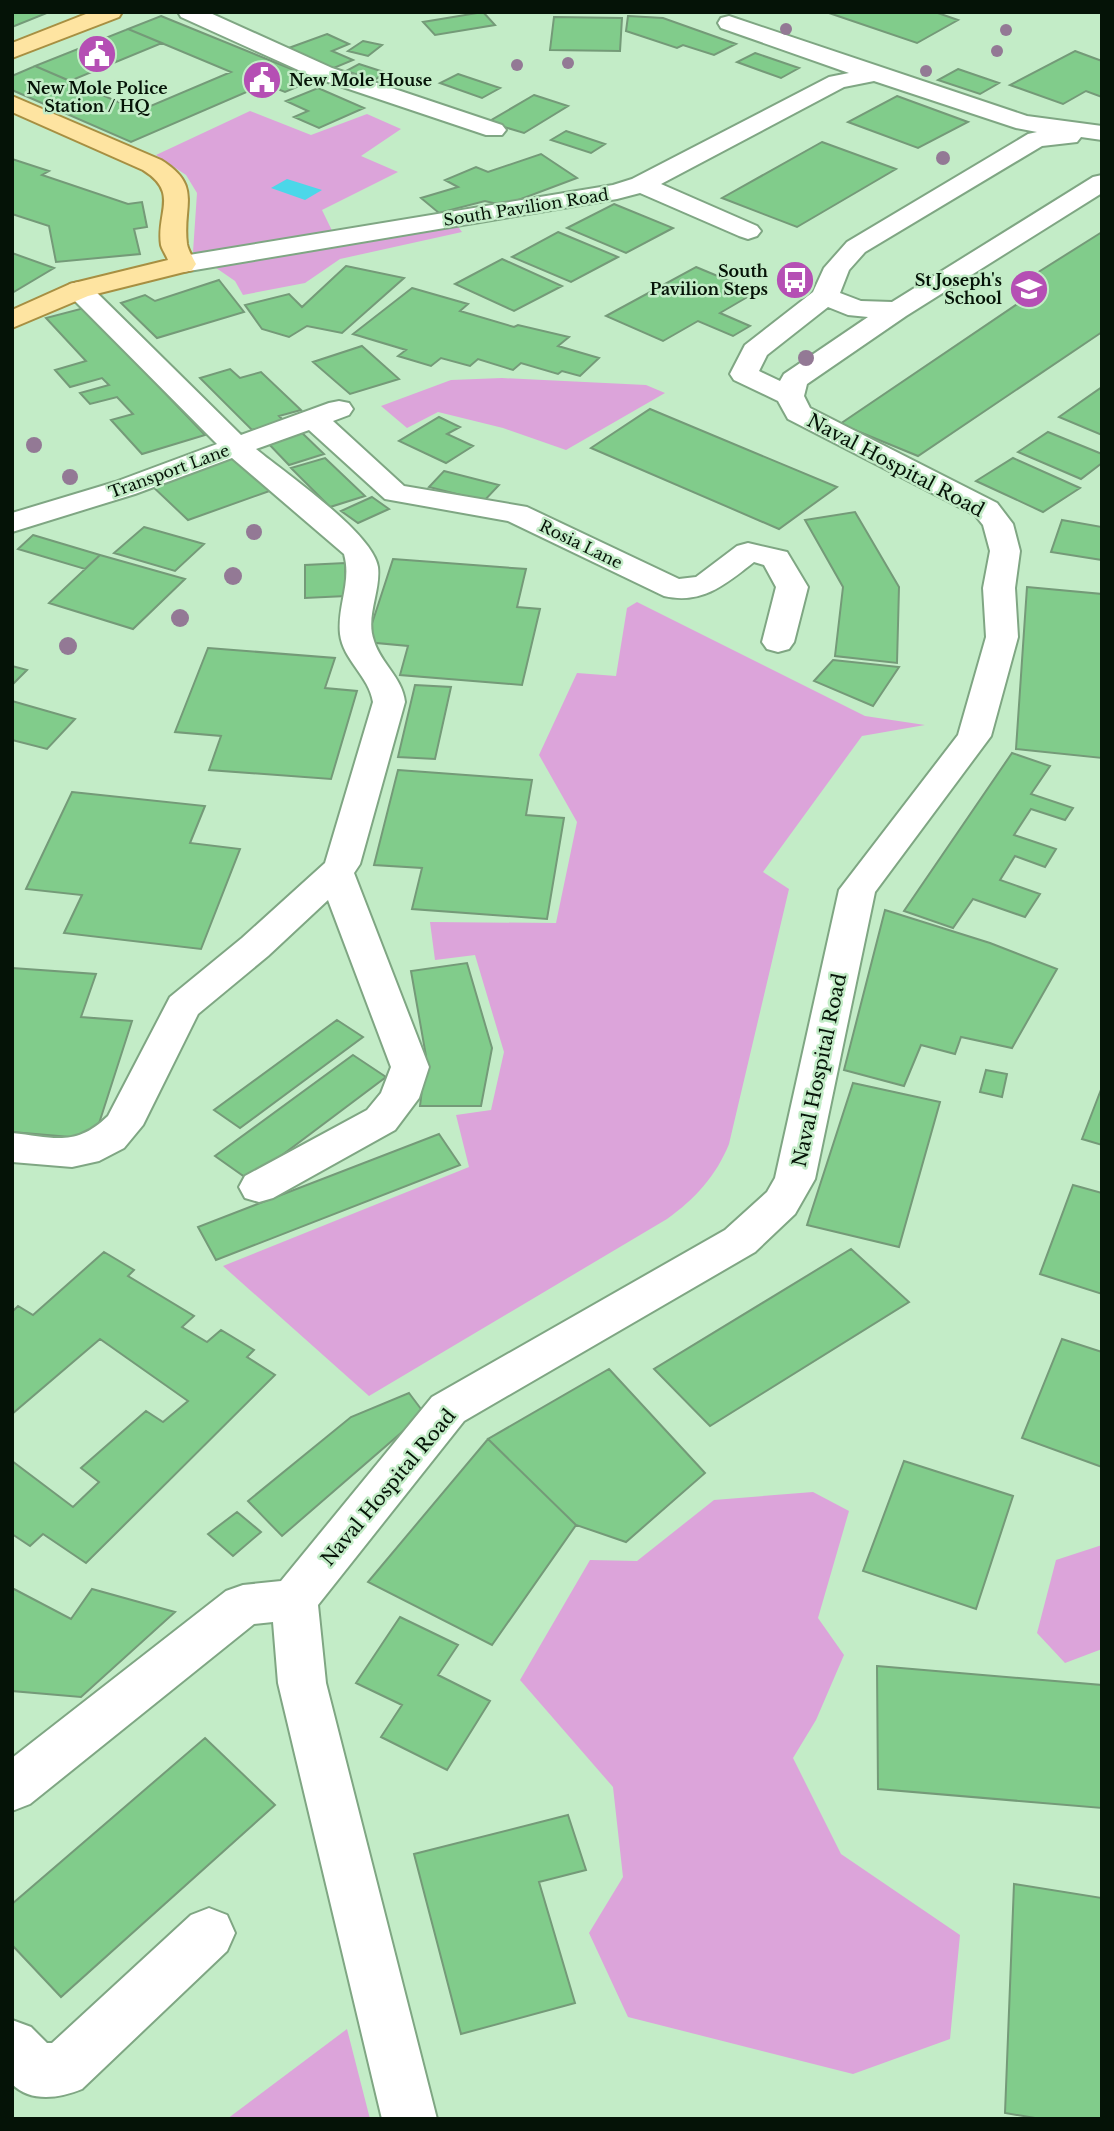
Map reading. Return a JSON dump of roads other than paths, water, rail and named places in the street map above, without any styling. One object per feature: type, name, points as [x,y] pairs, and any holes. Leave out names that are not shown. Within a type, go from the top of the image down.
[{"type":"main road","points":[[12,51],[98,14]]},
{"type":"main road","points":[[12,103],[152,165],[168,176],[174,182],[177,195],[174,245],[183,264]]},
{"type":"main road","name":"South Pavilion Road","points":[[12,320],[79,290],[183,264]]},
{"type":"street","points":[[189,12],[324,73],[494,130]]},
{"type":"street","points":[[729,23],[1030,131],[1102,134]]},
{"type":"street","name":"South Pavilion Road","points":[[183,264],[578,201],[641,184],[837,82],[875,74]]},
{"type":"street","points":[[790,396],[744,374],[755,351],[825,296],[837,268],[856,247],[1030,131]]},
{"type":"street","name":"Naval Hospital Road","points":[[294,1600],[448,1409],[740,1241],[781,1203],[795,1179],[857,890],[974,736],[1002,637],[999,588],[1005,551],[998,524],[985,509],[798,413],[790,396],[794,380],[897,310],[1102,182]]},
{"type":"street","points":[[641,184],[748,230]]},
{"type":"street","name":"Transport Lane","points":[[12,523],[125,488],[236,447],[79,290]]},
{"type":"street","points":[[825,296],[857,309],[897,310]]},
{"type":"street","name":"Rosia Lane","points":[[236,447],[326,414],[395,493],[516,513],[675,590],[705,585],[748,552],[776,558],[792,587],[778,642]]},
{"type":"street","points":[[12,1147],[86,1153],[110,1141],[123,1125],[183,1006],[255,947],[336,873],[342,864],[389,702],[385,683],[355,634],[363,562],[352,543],[236,447]]},
{"type":"street","points":[[260,1187],[381,1120],[399,1098],[410,1067],[336,873]]},
{"type":"street","points":[[12,1788],[243,1605],[294,1600],[302,1684],[410,2119]]},
{"type":"street","points":[[12,2046],[36,2070],[63,2070],[209,1933]]},
{"type":"water","points":[[287,179],[322,190],[305,200],[271,188]]},
{"type":"place","name":"New Mole Police Station / HQ","points":[[97,54]]},
{"type":"place","name":"New Mole House","points":[[262,80]]},
{"type":"place","name":"South Pavilion Steps","points":[[795,280]]},
{"type":"place","name":"St Joseph's School","points":[[1029,289]]}]
